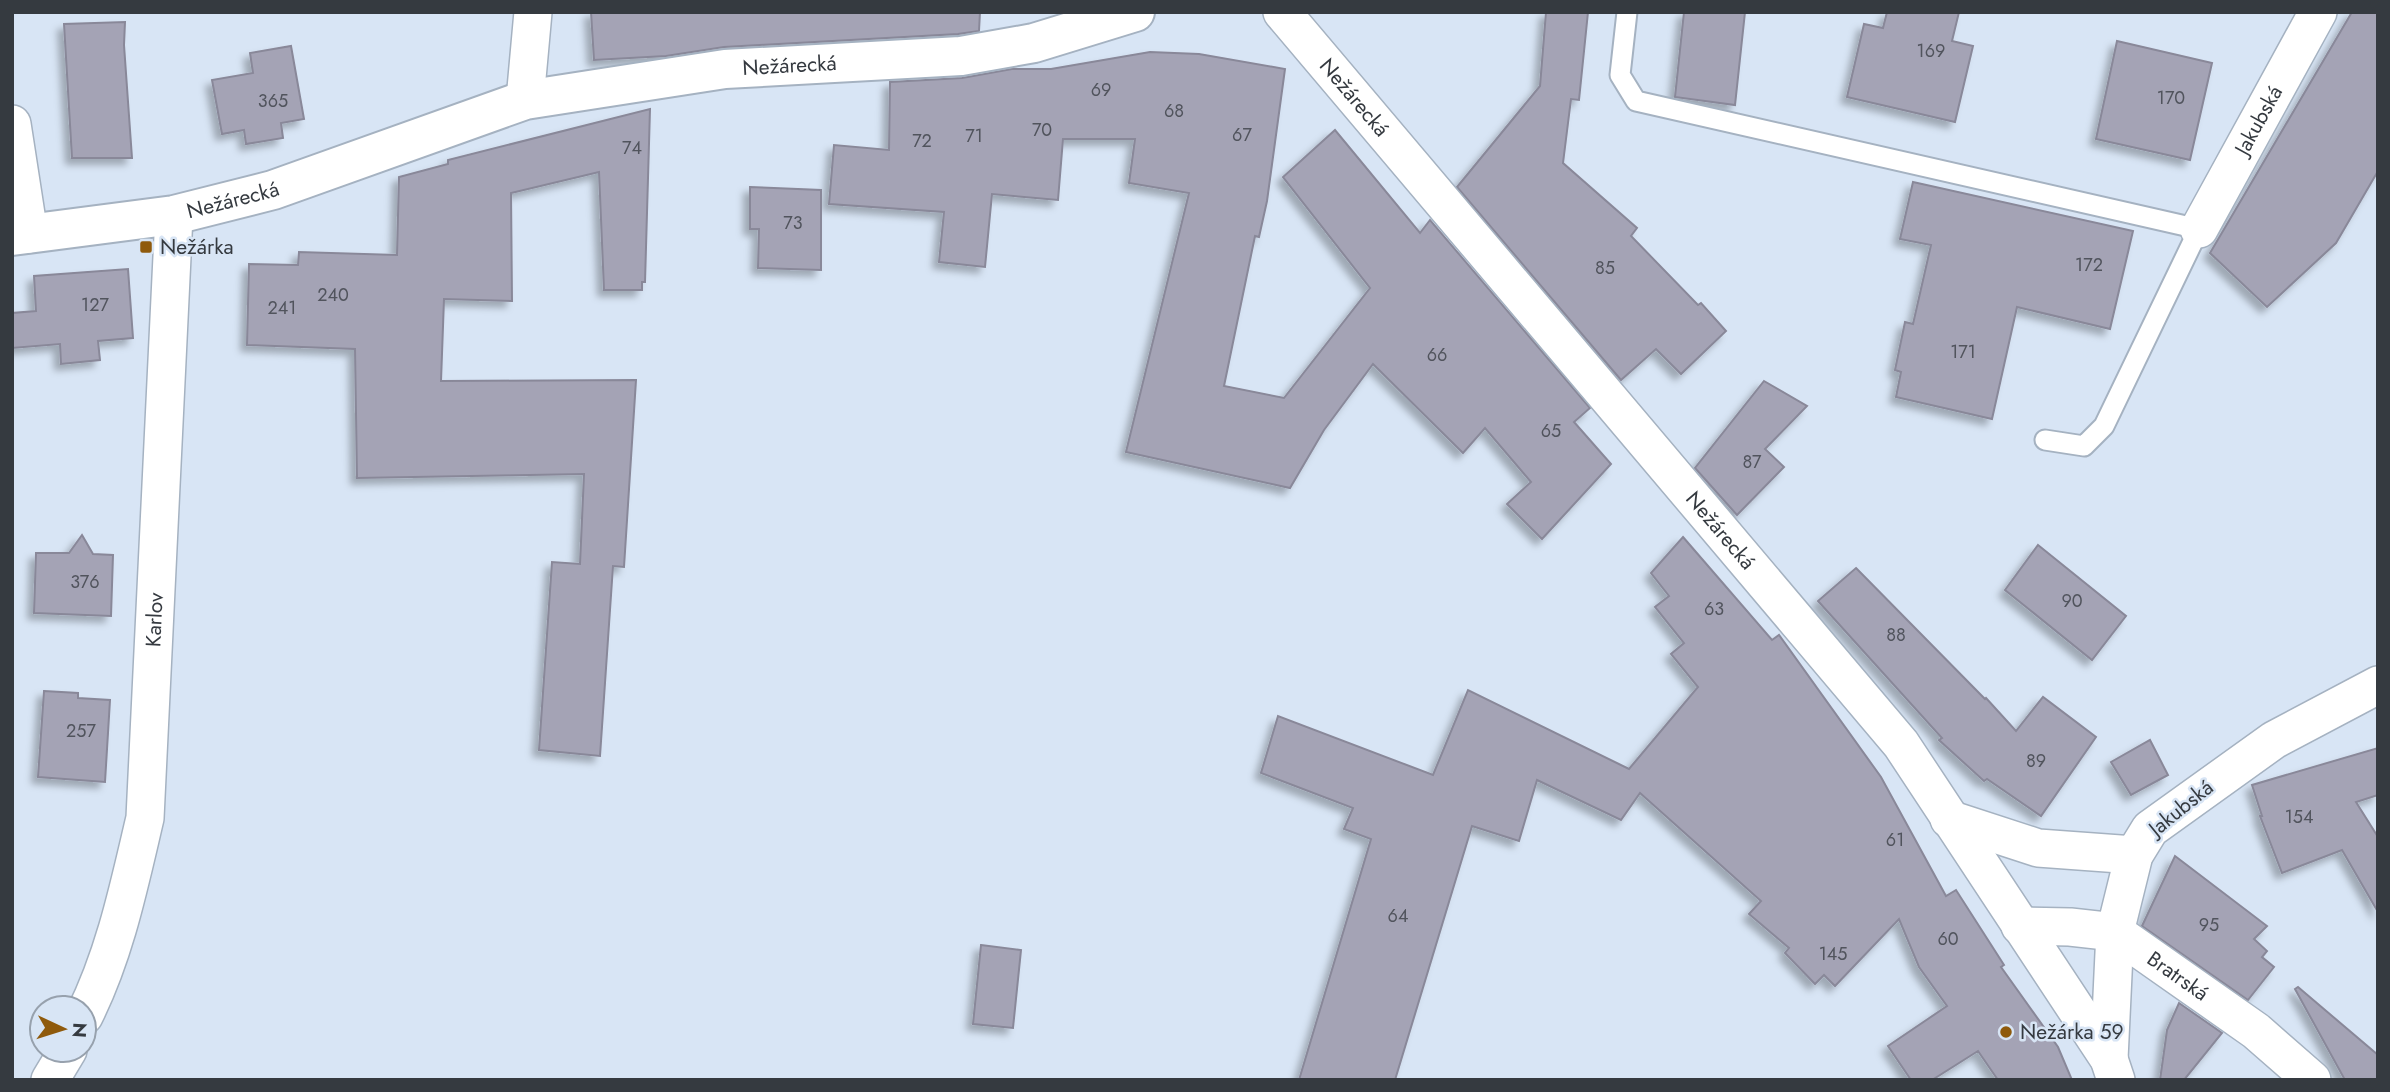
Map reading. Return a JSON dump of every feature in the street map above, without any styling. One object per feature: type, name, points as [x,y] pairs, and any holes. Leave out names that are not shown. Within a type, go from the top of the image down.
[{"type":"street","points":[[525,100],[533,12]]},
{"type":"street","name":"Nežárecká","points":[[20,235],[174,215],[273,190],[525,100],[725,69],[961,56],[1034,43],[1135,12]]},
{"type":"street","name":"Nežárecká","points":[[1282,12],[1901,744],[2113,1069]]},
{"type":"street","name":"Jakubská","points":[[2199,229],[2318,12]]},
{"type":"street","points":[[12,124],[20,235]]},
{"type":"street","name":"Karlov","points":[[95,994],[102,980],[123,909],[145,818],[174,215]]},
{"type":"street","name":"Jakubská","points":[[2113,1069],[2115,932],[2134,855],[2150,829],[2274,740],[2378,685]]},
{"type":"street","points":[[1949,819],[2038,848],[2134,855]]},
{"type":"street","name":"Bratrská","points":[[2020,926],[2070,926],[2115,932],[2256,1031],[2312,1080]]},
{"type":"street","points":[[50,1080],[60,1064]]},
{"type":"lane","points":[[1627,12],[1620,75],[1636,101],[2199,229],[2104,426],[2084,446],[2045,440]]},
{"type":"building","points":[[591,12],[980,12],[979,31],[958,34],[724,47],[666,56],[594,60]]},
{"type":"building","points":[[1546,12],[1588,12],[1579,100],[1571,99],[1563,163],[1637,228],[1631,236],[1698,305],[1701,303],[1726,331],[1681,374],[1656,349],[1621,380],[1457,187],[1540,86]]},
{"type":"building","points":[[1684,12],[1745,12],[1735,105],[1675,97]]},
{"type":"building","points":[[1887,12],[1959,12],[1952,41],[1973,46],[1955,122],[1847,97],[1864,24],[1883,28]]},
{"type":"building","points":[[2352,12],[2378,12],[2378,171],[2336,243],[2267,307],[2210,253]]},
{"type":"building","points":[[125,22],[124,45],[132,158],[72,158],[64,24]]},
{"type":"building","points":[[2117,41],[2212,63],[2190,160],[2096,139]]},
{"type":"building","points":[[291,46],[304,119],[281,123],[283,138],[246,144],[244,130],[222,134],[212,80],[253,73],[250,53]]},
{"type":"building","points":[[1150,52],[1199,54],[1285,69],[1267,201],[1259,237],[1255,236],[1224,386],[1284,398],[1370,288],[1283,177],[1335,130],[1420,233],[1430,220],[1590,408],[1574,422],[1611,464],[1542,539],[1507,504],[1531,482],[1485,428],[1463,453],[1373,364],[1324,430],[1290,488],[1126,452],[1189,193],[1129,183],[1135,139],[1063,139],[1058,200],[992,194],[985,267],[939,262],[944,212],[829,204],[834,145],[889,150],[890,82],[962,78],[1012,69],[1051,69]]},
{"type":"building","points":[[650,109],[645,282],[642,282],[642,290],[604,290],[599,172],[511,193],[512,301],[444,299],[441,381],[636,380],[624,567],[613,566],[600,756],[539,750],[552,562],[580,564],[584,474],[357,478],[355,349],[247,345],[249,264],[298,265],[299,252],[397,255],[399,177],[448,164],[448,160]]},
{"type":"building","points":[[1913,182],[2133,231],[2110,329],[2017,307],[1992,419],[1896,397],[1901,372],[1895,370],[1905,322],[1913,324],[1931,245],[1900,239]]},
{"type":"building","points":[[750,187],[821,190],[821,270],[758,268],[759,229],[750,229]]},
{"type":"building","points":[[128,269],[133,338],[98,341],[100,360],[61,364],[60,344],[12,348],[12,313],[36,311],[34,276]]},
{"type":"building","points":[[1764,381],[1807,406],[1765,449],[1784,467],[1737,515],[1695,468]]},
{"type":"building","points":[[82,535],[93,554],[113,555],[111,616],[34,613],[36,553],[69,553]]},
{"type":"building","points":[[1683,537],[1772,640],[1779,635],[1881,777],[1946,896],[1956,890],[2004,965],[2001,967],[2058,1047],[2072,1080],[1998,1080],[1978,1051],[1932,1080],[1911,1080],[1888,1046],[1947,1006],[1919,967],[1899,919],[1835,986],[1824,975],[1815,984],[1785,953],[1789,948],[1749,914],[1761,901],[1640,793],[1621,820],[1537,780],[1519,841],[1472,826],[1395,1080],[1299,1080],[1371,839],[1344,829],[1353,808],[1261,773],[1278,716],[1433,775],[1468,690],[1629,769],[1698,687],[1671,654],[1684,643],[1655,607],[1669,596],[1651,573]]},
{"type":"building","points":[[2038,545],[2126,616],[2092,660],[2005,590]]},
{"type":"building","points":[[1856,568],[2016,731],[2043,697],[2096,737],[2041,816],[1987,779],[1984,781],[1939,740],[1942,738],[1818,601]]},
{"type":"building","points":[[44,691],[78,693],[78,698],[110,700],[105,782],[38,777]]},
{"type":"building","points":[[2150,740],[2168,775],[2131,795],[2111,762]]},
{"type":"building","points":[[2378,748],[2378,795],[2356,802],[2378,837],[2378,912],[2342,850],[2282,873],[2260,816],[2252,785]]},
{"type":"building","points":[[2175,856],[2267,926],[2254,939],[2267,951],[2262,957],[2274,967],[2248,1000],[2142,926]]},
{"type":"building","points":[[981,945],[1021,950],[1013,1028],[973,1024]]},
{"type":"building","points":[[2298,987],[2378,1055],[2378,1080],[2345,1080],[2295,989]]},
{"type":"building","points":[[2179,1003],[2222,1033],[2184,1080],[2160,1080],[2167,1030]]},
{"type":"place","name":"Nežárka","points":[[146,247]]},
{"type":"place","name":"Nežárka 59","points":[[2006,1032]]}]
